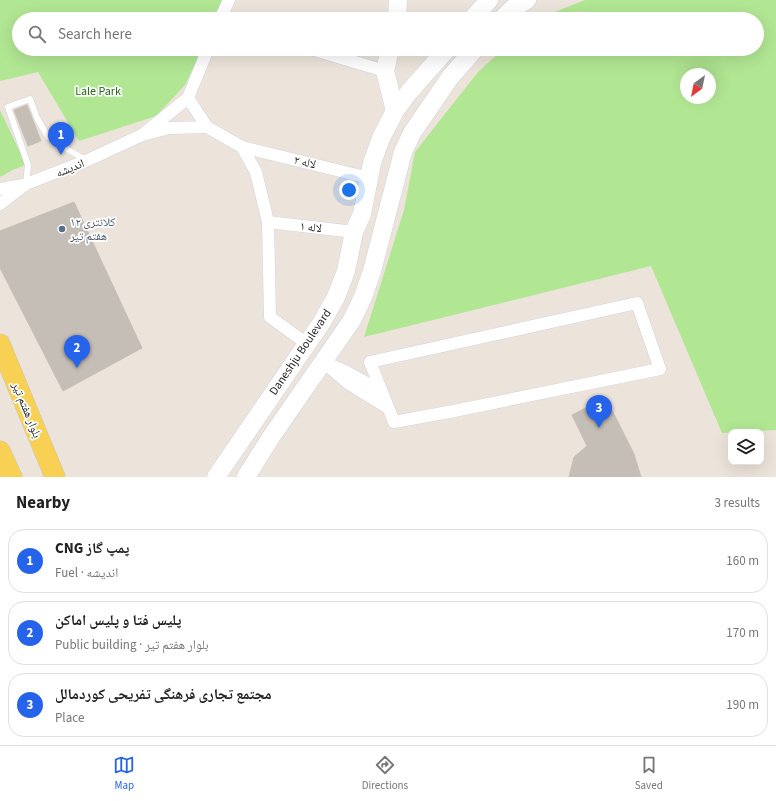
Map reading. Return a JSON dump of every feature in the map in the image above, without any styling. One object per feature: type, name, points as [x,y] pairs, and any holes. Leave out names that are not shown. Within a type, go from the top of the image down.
[{"type":"main road","points":[[397,12],[398,0]]},
{"type":"main road","points":[[478,12],[489,0]]},
{"type":"main road","points":[[510,12],[527,0]]},
{"type":"main road","points":[[388,56],[385,71],[395,111]]},
{"type":"main road","name":"Daneshju Boulevard","points":[[216,477],[322,322],[336,297],[346,271],[354,232],[362,214],[372,163],[381,138],[395,111],[408,92],[441,56]]},
{"type":"main road","name":"Daneshju Boulevard","points":[[246,477],[271,437],[352,320],[363,297],[372,271],[403,152],[412,133],[451,76],[468,56]]},
{"type":"main road","name":"بلوار هفتم تیر","points":[[0,344],[55,477]]},
{"type":"main road","points":[[307,344],[324,360]]},
{"type":"main road","points":[[0,451],[12,477]]},
{"type":"street","points":[[223,12],[229,0]]},
{"type":"street","points":[[142,135],[188,98],[205,56]]},
{"type":"street","points":[[335,56],[385,71]]},
{"type":"street","points":[[188,98],[207,127],[242,147],[256,172],[268,222],[270,317],[307,344]]},
{"type":"street","points":[[142,135],[169,128],[207,127]]},
{"type":"street","name":"اندیشه","points":[[0,204],[26,184],[88,160],[142,135]]},
{"type":"street","name":"لاله ۲","points":[[242,147],[369,178]]},
{"type":"street","points":[[0,189],[26,184]]},
{"type":"street","name":"لاله ۱","points":[[268,222],[354,232]]},
{"type":"street","points":[[637,303],[660,370],[394,422],[388,408],[370,362],[409,355],[637,303]]},
{"type":"street","points":[[324,360],[381,391]]},
{"type":"street","points":[[324,360],[348,384],[388,408]]},
{"type":"lane","points":[[26,184],[28,166],[8,107],[30,99],[37,118],[48,136],[58,144],[88,160]]},
{"type":"green space","name":"Lale Park","points":[[0,0],[224,0],[218,12],[12,12],[12,56],[199,56],[185,85],[156,116],[79,141],[38,72],[0,81]]},
{"type":"green space","points":[[585,0],[776,0],[776,430],[728,429],[728,433],[722,433],[651,266],[364,337],[404,210],[415,152],[478,72],[495,56],[764,56],[764,12],[555,12]]},
{"type":"green space","points":[[0,110],[18,148],[27,163],[0,177]]},
{"type":"building","points":[[27,105],[41,141],[28,146],[14,110]]},
{"type":"building","points":[[74,202],[142,348],[63,391],[0,268],[0,231]]},
{"type":"building","points":[[605,398],[634,454],[641,477],[569,477],[574,457],[587,446],[572,415]]},
{"type":"place","name":"CNG پمپ گاز","points":[[61,155]]},
{"type":"place","name":"کلانتری ۱۲ هفتم تیر","points":[[62,229]]},
{"type":"place","name":"پلیس فتا و پلیس اماکن","points":[[77,368]]},
{"type":"place","name":"مجتمع تجاری فرهنگی تفریحی کوردمالل","points":[[599,428]]}]
